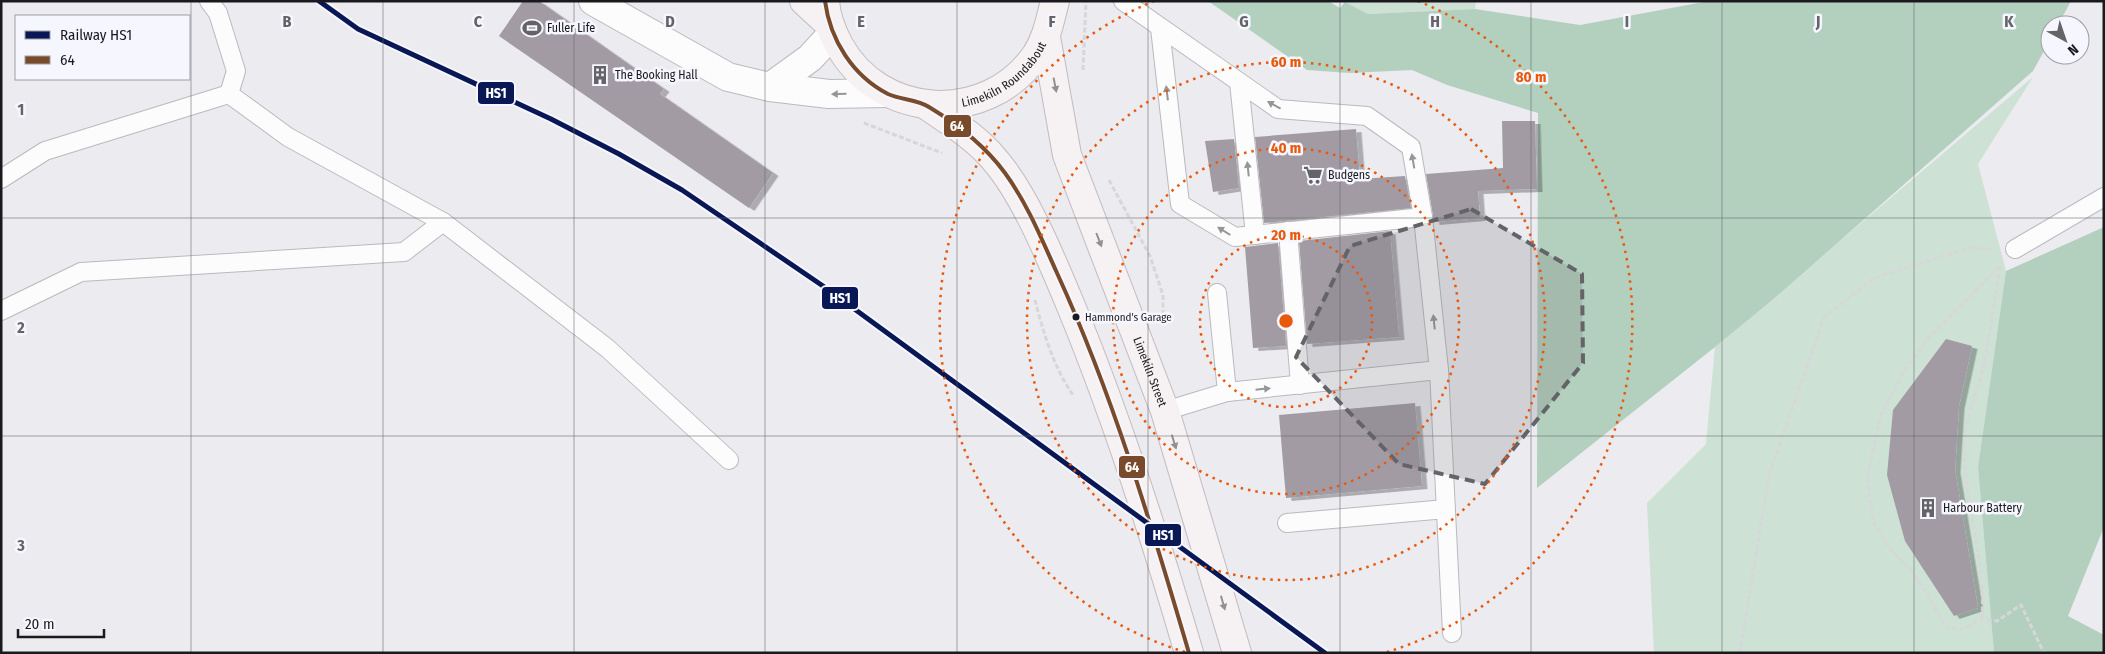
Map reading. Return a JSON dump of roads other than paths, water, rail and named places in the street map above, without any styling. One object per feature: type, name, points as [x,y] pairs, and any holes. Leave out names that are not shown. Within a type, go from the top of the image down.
[{"type":"highway","points":[[804,1],[829,20]]},
{"type":"highway","name":"Limekiln Roundabout","points":[[829,20],[846,58],[865,78],[888,93],[906,100],[926,105],[947,105],[968,102],[1000,88],[1022,71],[1036,55],[1046,37],[1056,1]]},
{"type":"highway","name":"Limekiln Street","points":[[1046,37],[1067,155],[1165,411],[1200,523],[1237,653]]},
{"type":"highway","points":[[926,105],[994,158],[1018,193],[1056,270],[1096,366],[1138,486],[1189,653]]},
{"type":"street","points":[[593,1],[728,77],[770,87],[828,94],[888,93]]},
{"type":"street","points":[[770,87],[810,58],[829,20]]},
{"type":"lane","points":[[209,1],[218,14],[236,71],[229,94]]},
{"type":"lane","points":[[1123,1],[1278,109],[1367,116],[1411,147],[1423,218],[1439,370],[1452,633]]},
{"type":"lane","points":[[1160,28],[1180,204],[1235,237],[1423,218]]},
{"type":"lane","points":[[1239,82],[1254,235]]},
{"type":"lane","points":[[1,179],[44,151],[229,94]]},
{"type":"lane","points":[[229,94],[288,137],[443,222],[607,348],[729,460]]},
{"type":"lane","points":[[2015,250],[2104,197]]},
{"type":"lane","points":[[1,311],[81,272],[404,252],[443,222]]},
{"type":"lane","points":[[1288,231],[1300,385]]},
{"type":"lane","points":[[1217,293],[1227,392]]},
{"type":"lane","points":[[1165,411],[1227,392],[1439,370]]},
{"type":"lane","points":[[1287,523],[1446,509]]},
{"type":"rail line","name":"HS1","points":[[319,1],[358,29],[551,119],[619,154],[682,190],[823,286],[1325,653]]},
{"type":"place","name":"Fuller Life","points":[[532,28]]},
{"type":"place","name":"The Booking Hall","points":[[600,75]]},
{"type":"place","name":"Budgens","points":[[1313,175]]},
{"type":"place","name":"Hammond's Garage","points":[[1076,317]]},
{"type":"place","name":"Harbour Battery","points":[[1928,508]]}]
